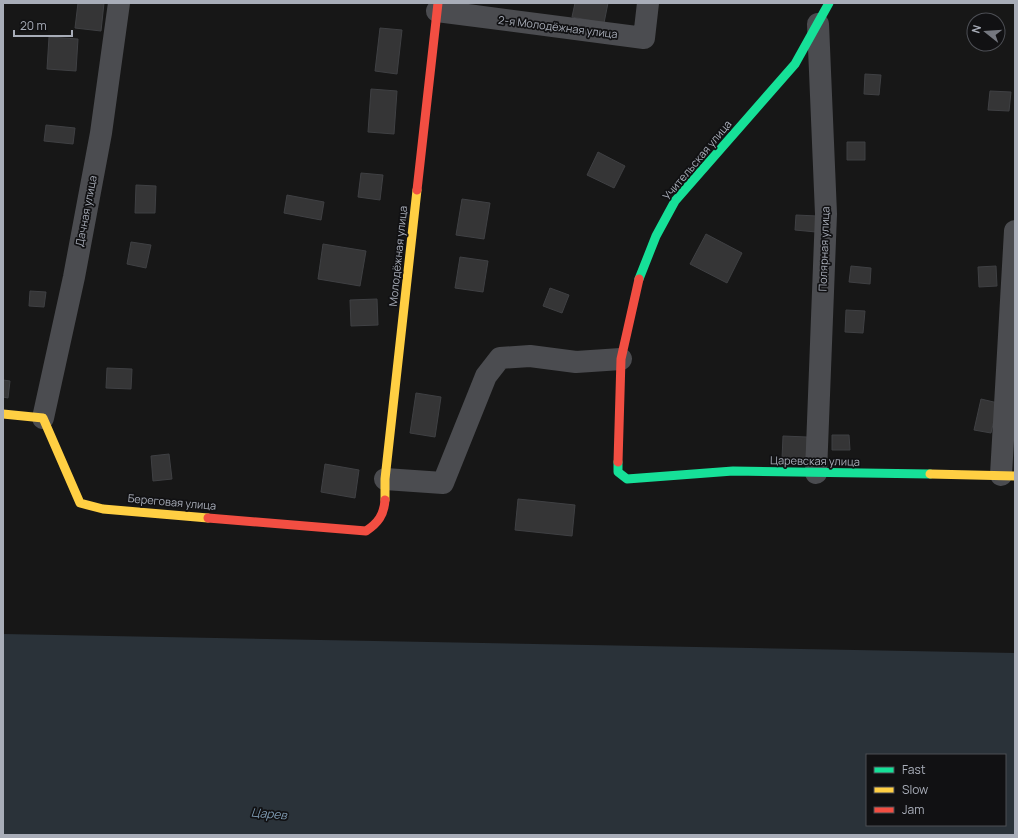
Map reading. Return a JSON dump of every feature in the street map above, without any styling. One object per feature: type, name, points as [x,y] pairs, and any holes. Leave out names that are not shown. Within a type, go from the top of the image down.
[{"type":"street","name":"Дачная улица","points":[[43,418],[74,277],[101,133],[119,3]]},
{"type":"street","name":"2-я Молодёжная улица","points":[[438,7],[644,38],[648,3]]},
{"type":"street","name":"Учительская улица","points":[[618,472],[621,359],[640,273],[656,236],[675,201],[794,64],[829,3]]},
{"type":"street","name":"Молодёжная улица","points":[[384,511],[385,479],[438,7]]},
{"type":"street","name":"Полярная улица","points":[[816,473],[826,214],[818,24]]},
{"type":"street","points":[[1008,475],[1015,231]]},
{"type":"street","points":[[385,479],[443,483],[486,376],[500,358],[530,356],[576,362],[621,359]]},
{"type":"street","points":[[3,414],[43,418]]},
{"type":"street","name":"Береговая улица","points":[[43,418],[80,503],[103,508],[366,531],[379,524],[384,511]]},
{"type":"street","name":"Царевская улица","points":[[618,472],[627,480],[733,471],[1008,475]]},
{"type":"water","name":"Царев","points":[[3,634],[1015,653],[1015,835],[3,835]]},
{"type":"building","points":[[78,3],[104,3],[101,31],[75,28]]},
{"type":"building","points":[[575,3],[608,3],[604,23],[572,17]]},
{"type":"building","points":[[380,28],[402,30],[397,74],[375,71]]},
{"type":"building","points":[[49,37],[78,39],[76,71],[47,69]]},
{"type":"building","points":[[865,74],[881,75],[879,95],[864,94]]},
{"type":"building","points":[[371,89],[397,91],[394,134],[368,132]]},
{"type":"building","points":[[990,91],[1011,92],[1009,111],[988,110]]},
{"type":"building","points":[[46,125],[75,128],[73,144],[44,141]]},
{"type":"building","points":[[847,142],[865,142],[865,160],[847,160]]},
{"type":"building","points":[[598,152],[625,166],[614,188],[587,175]]},
{"type":"building","points":[[361,173],[383,175],[380,200],[358,197]]},
{"type":"building","points":[[136,185],[156,186],[155,213],[135,213]]},
{"type":"building","points":[[287,195],[324,202],[321,220],[284,213]]},
{"type":"building","points":[[462,199],[490,203],[484,239],[456,235]]},
{"type":"building","points":[[796,215],[817,216],[816,232],[795,230]]},
{"type":"building","points":[[706,234],[742,253],[727,283],[690,264]]},
{"type":"building","points":[[131,242],[151,245],[146,268],[127,264]]},
{"type":"building","points":[[323,244],[366,251],[360,286],[318,279]]},
{"type":"building","points":[[460,257],[488,261],[483,292],[455,288]]},
{"type":"building","points":[[851,266],[871,268],[870,284],[849,282]]},
{"type":"building","points":[[996,266],[997,286],[979,287],[978,267]]},
{"type":"building","points":[[550,288],[569,295],[562,313],[543,306]]},
{"type":"building","points":[[30,291],[46,292],[44,307],[29,306]]},
{"type":"building","points":[[377,299],[378,325],[351,326],[350,300]]},
{"type":"building","points":[[846,310],[865,311],[863,333],[845,332]]},
{"type":"building","points":[[107,368],[132,369],[131,389],[106,388]]},
{"type":"building","points":[[3,380],[10,381],[8,398],[3,397]]},
{"type":"building","points":[[416,393],[441,397],[435,437],[410,433]]},
{"type":"building","points":[[981,399],[998,403],[991,433],[974,430]]},
{"type":"building","points":[[832,435],[849,435],[850,450],[832,450]]},
{"type":"building","points":[[783,436],[807,437],[806,460],[782,459]]},
{"type":"building","points":[[169,454],[172,479],[153,481],[151,456]]},
{"type":"building","points":[[325,464],[359,470],[355,498],[321,492]]},
{"type":"building","points":[[518,499],[575,505],[572,536],[515,530]]},
{"type":"traffic: fast","points":[[639,279],[656,236],[675,201],[795,64],[829,3]]},
{"type":"traffic: fast","points":[[618,462],[618,472],[627,479],[733,471],[930,474]]},
{"type":"traffic: slow","points":[[385,500],[385,479],[417,190]]},
{"type":"traffic: slow","points":[[3,414],[43,418],[80,503],[103,509],[208,518]]},
{"type":"traffic: slow","points":[[930,474],[1015,476]]},
{"type":"traffic: jam","points":[[417,190],[438,3]]},
{"type":"traffic: jam","points":[[618,462],[621,359],[639,279]]},
{"type":"traffic: jam","points":[[208,518],[366,531],[380,518],[385,500]]}]
